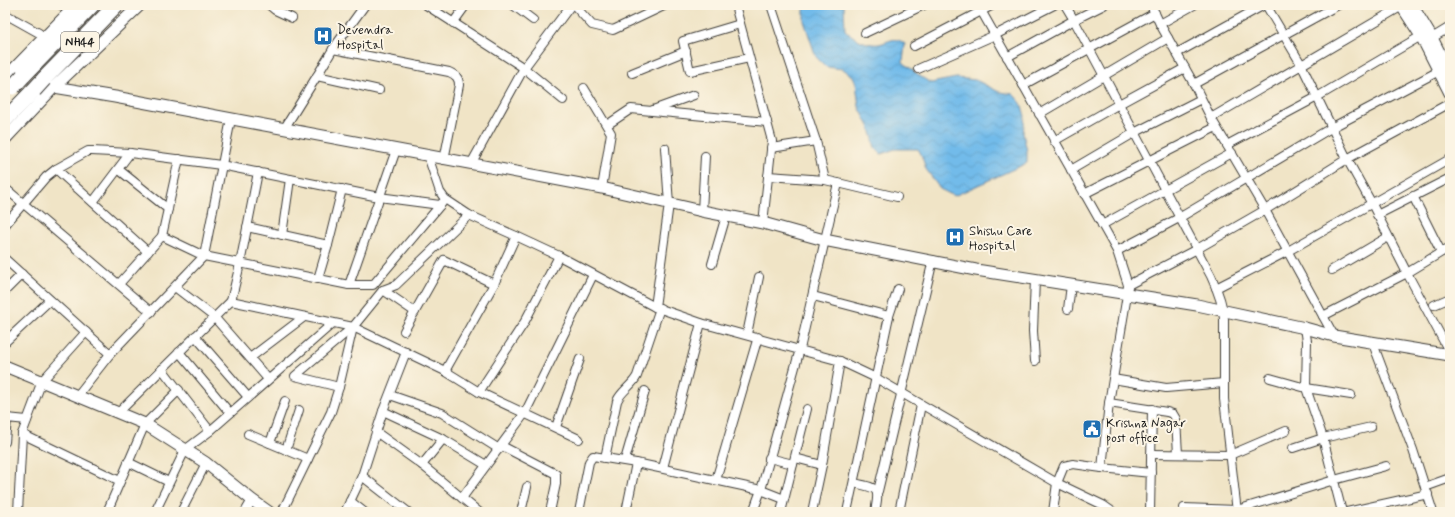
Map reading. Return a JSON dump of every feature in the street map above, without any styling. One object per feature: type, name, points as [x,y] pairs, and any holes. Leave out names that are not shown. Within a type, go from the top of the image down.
[{"type":"highway","name":"NH44","points":[[8,87],[23,76],[92,5]]},
{"type":"highway","name":"NH44","points":[[5,120],[34,90],[49,83],[116,5]]},
{"type":"street","points":[[5,139],[49,83],[140,5]]},
{"type":"street","points":[[269,5],[275,10],[292,18]]},
{"type":"street","points":[[284,129],[333,49],[365,5]]},
{"type":"street","points":[[426,5],[524,68],[563,100]]},
{"type":"street","points":[[453,23],[466,5]]},
{"type":"street","points":[[513,5],[532,20]]},
{"type":"street","points":[[471,164],[524,68],[573,5],[592,25],[613,30],[666,5]]},
{"type":"street","points":[[735,5],[772,141],[763,223]]},
{"type":"street","points":[[771,5],[816,141],[825,180]]},
{"type":"street","points":[[865,33],[924,5]]},
{"type":"street","points":[[914,46],[979,8],[992,5]]},
{"type":"street","points":[[918,69],[995,35],[1054,5]]},
{"type":"street","points":[[1007,57],[1104,5]]},
{"type":"street","points":[[1151,5],[1194,84],[1200,99],[1265,210],[1334,336]]},
{"type":"street","points":[[1160,24],[1194,5]]},
{"type":"street","points":[[1177,53],[1265,5],[1302,64],[1331,128],[1450,354]]},
{"type":"street","points":[[1194,84],[1338,5]]},
{"type":"street","points":[[1211,118],[1405,5],[1450,74]]},
{"type":"street","points":[[1069,6],[1074,20],[1216,288],[1224,311],[1224,399],[1237,511]]},
{"type":"street","points":[[8,87],[70,7]]},
{"type":"street","points":[[979,8],[1116,251],[1128,290],[1109,403],[1102,468]]},
{"type":"street","points":[[1023,85],[1154,13]]},
{"type":"street","points":[[5,14],[39,33],[45,38]]},
{"type":"street","points":[[740,24],[683,41],[690,71],[749,58]]},
{"type":"street","points":[[1227,145],[1426,37],[1450,27]]},
{"type":"street","points":[[1426,37],[1439,71],[1450,93]]},
{"type":"street","points":[[1039,114],[1168,38]]},
{"type":"street","points":[[333,49],[449,72],[456,75],[459,80],[459,85],[444,160]]},
{"type":"street","points":[[632,73],[686,51]]},
{"type":"street","points":[[1054,141],[1185,68]]},
{"type":"street","points":[[1116,251],[1179,218],[1331,128],[1439,71]]},
{"type":"street","points":[[317,76],[379,90]]},
{"type":"street","points":[[49,83],[444,160],[602,188],[669,204],[763,223],[824,240],[933,260],[976,270],[1071,284],[1128,290],[1305,328],[1334,336],[1450,354]]},
{"type":"street","points":[[584,88],[611,134],[602,188]]},
{"type":"street","points":[[651,110],[694,95]]},
{"type":"street","points":[[1070,170],[1134,132],[1200,99]]},
{"type":"street","points":[[1128,290],[1265,210],[1347,159],[1450,103]]},
{"type":"street","points":[[607,126],[632,108],[767,122]]},
{"type":"street","points":[[77,396],[110,354],[204,256],[231,119]]},
{"type":"street","points":[[1084,194],[1216,127]]},
{"type":"street","points":[[771,148],[816,141]]},
{"type":"street","points":[[604,458],[617,401],[635,381],[658,308],[669,204],[665,148]]},
{"type":"street","points":[[349,285],[396,150]]},
{"type":"street","points":[[5,225],[46,177],[56,169],[88,151],[130,152],[221,165],[379,196],[442,202],[559,256],[658,308],[702,323],[840,360],[901,392],[1102,509],[1113,512]]},
{"type":"street","points":[[93,202],[130,152]]},
{"type":"street","points":[[1102,225],[1232,153]]},
{"type":"street","points":[[428,156],[442,202]]},
{"type":"street","points":[[702,211],[705,156]]},
{"type":"street","points":[[119,284],[162,236],[178,159]]},
{"type":"street","points":[[1216,288],[1288,251],[1450,159]]},
{"type":"street","points":[[56,169],[148,252]]},
{"type":"street","points":[[118,169],[168,210]]},
{"type":"street","points":[[118,413],[231,300],[240,264],[258,172]]},
{"type":"street","points":[[768,176],[825,180],[897,196]]},
{"type":"street","points":[[1377,215],[1450,178]]},
{"type":"street","points":[[282,235],[290,179]]},
{"type":"street","points":[[753,512],[761,490],[800,349],[838,183]]},
{"type":"street","points":[[5,188],[151,312]]},
{"type":"street","points":[[318,279],[342,189]]},
{"type":"street","points":[[1413,196],[1441,252]]},
{"type":"street","points":[[162,236],[204,256],[349,285],[373,285],[442,202]]},
{"type":"street","points":[[339,387],[295,376],[353,327],[383,290],[396,285],[469,215]]},
{"type":"street","points":[[712,264],[726,216]]},
{"type":"street","points":[[247,227],[328,245]]},
{"type":"street","points":[[445,371],[494,284],[516,236]]},
{"type":"street","points":[[1332,270],[1388,236]]},
{"type":"street","points":[[1323,316],[1407,273],[1450,247]]},
{"type":"street","points":[[479,392],[524,323],[559,256]]},
{"type":"street","points":[[5,260],[110,354]]},
{"type":"street","points":[[404,331],[444,260],[494,284]]},
{"type":"street","points":[[875,512],[878,491],[933,260]]},
{"type":"street","points":[[5,292],[22,274]]},
{"type":"street","points":[[462,498],[525,413],[593,275]]},
{"type":"street","points":[[747,334],[759,277]]},
{"type":"street","points":[[1034,361],[1033,331],[1035,279]]},
{"type":"street","points":[[1068,308],[1071,284]]},
{"type":"street","points":[[174,287],[214,317],[268,379]]},
{"type":"street","points":[[848,512],[889,316],[898,289]]},
{"type":"street","points":[[383,290],[414,312]]},
{"type":"street","points":[[813,296],[889,316]]},
{"type":"street","points":[[1434,305],[1450,298]]},
{"type":"street","points":[[5,342],[50,300]]},
{"type":"street","points":[[231,300],[353,327],[445,371],[479,392],[579,439]]},
{"type":"street","points":[[250,358],[304,317]]},
{"type":"street","points":[[155,512],[185,450],[210,431],[333,323]]},
{"type":"street","points":[[663,468],[702,323]]},
{"type":"street","points":[[282,512],[331,412],[339,387],[353,327]]},
{"type":"street","points":[[1305,328],[1307,341],[1306,388],[1323,438],[1342,512]]},
{"type":"street","points":[[18,512],[22,434],[27,420],[42,381],[86,332]]},
{"type":"street","points":[[195,336],[248,397]]},
{"type":"street","points":[[716,480],[758,337]]},
{"type":"street","points":[[1372,341],[1433,512]]},
{"type":"street","points":[[179,352],[230,413]]},
{"type":"street","points":[[345,512],[362,476],[383,411],[406,352]]},
{"type":"street","points":[[556,427],[580,359]]},
{"type":"street","points":[[812,512],[822,466],[840,360]]},
{"type":"street","points":[[5,366],[145,424],[206,463],[269,512]]},
{"type":"street","points":[[162,369],[210,431]]},
{"type":"street","points":[[1270,378],[1306,388],[1351,395]]},
{"type":"street","points":[[1113,379],[1166,388],[1224,383]]},
{"type":"street","points":[[107,512],[145,424],[179,390]]},
{"type":"street","points":[[625,460],[645,391]]},
{"type":"street","points":[[390,395],[442,413],[501,447],[556,474],[556,484],[550,512]]},
{"type":"street","points":[[270,443],[286,401]]},
{"type":"street","points":[[1109,403],[1152,409],[1173,414],[1176,419],[1178,454]]},
{"type":"street","points":[[899,512],[921,405]]},
{"type":"street","points":[[781,512],[807,409]]},
{"type":"street","points":[[1150,512],[1152,409]]},
{"type":"street","points":[[286,450],[299,410]]},
{"type":"street","points":[[383,411],[443,439],[486,465]]},
{"type":"street","points":[[5,442],[7,418],[27,420]]},
{"type":"street","points":[[1293,448],[1323,438],[1371,427]]},
{"type":"street","points":[[1151,454],[1230,455],[1286,431]]},
{"type":"street","points":[[376,432],[422,465],[479,512]]},
{"type":"street","points":[[22,434],[120,481]]},
{"type":"street","points":[[248,434],[308,459]]},
{"type":"street","points":[[422,465],[443,439]]},
{"type":"street","points":[[579,512],[590,458],[593,456],[625,460],[761,490],[784,499]]},
{"type":"street","points":[[769,458],[822,466]]},
{"type":"street","points":[[128,462],[169,482]]},
{"type":"street","points":[[181,512],[206,463]]},
{"type":"street","points":[[626,512],[636,463]]},
{"type":"street","points":[[1052,512],[1057,483],[1064,466],[1073,464],[1150,473]]},
{"type":"street","points":[[1184,508],[1237,511],[1334,480],[1386,466]]},
{"type":"street","points":[[362,476],[408,512]]},
{"type":"street","points":[[1347,512],[1426,490],[1450,478]]},
{"type":"street","points":[[854,483],[874,488],[878,491]]},
{"type":"street","points":[[521,512],[527,487]]},
{"type":"street","points":[[245,512],[252,500]]},
{"type":"street","points":[[350,501],[364,512]]},
{"type":"water","points":[[807,5],[844,5],[845,30],[858,39],[869,43],[878,44],[893,40],[901,41],[905,44],[903,62],[931,83],[956,78],[976,80],[999,92],[1013,94],[1021,103],[1025,116],[1023,133],[1027,151],[1027,163],[954,196],[940,189],[926,169],[918,149],[895,149],[881,154],[875,148],[870,128],[859,107],[856,83],[853,76],[843,69],[826,67],[816,57],[804,21],[804,10]]},
{"type":"place","name":"Devendra Hospital","points":[[323,36]]},
{"type":"place","name":"Shishu Care Hospital","points":[[955,237]]},
{"type":"place","name":"Krishna Nagar post office","points":[[1092,429]]}]
